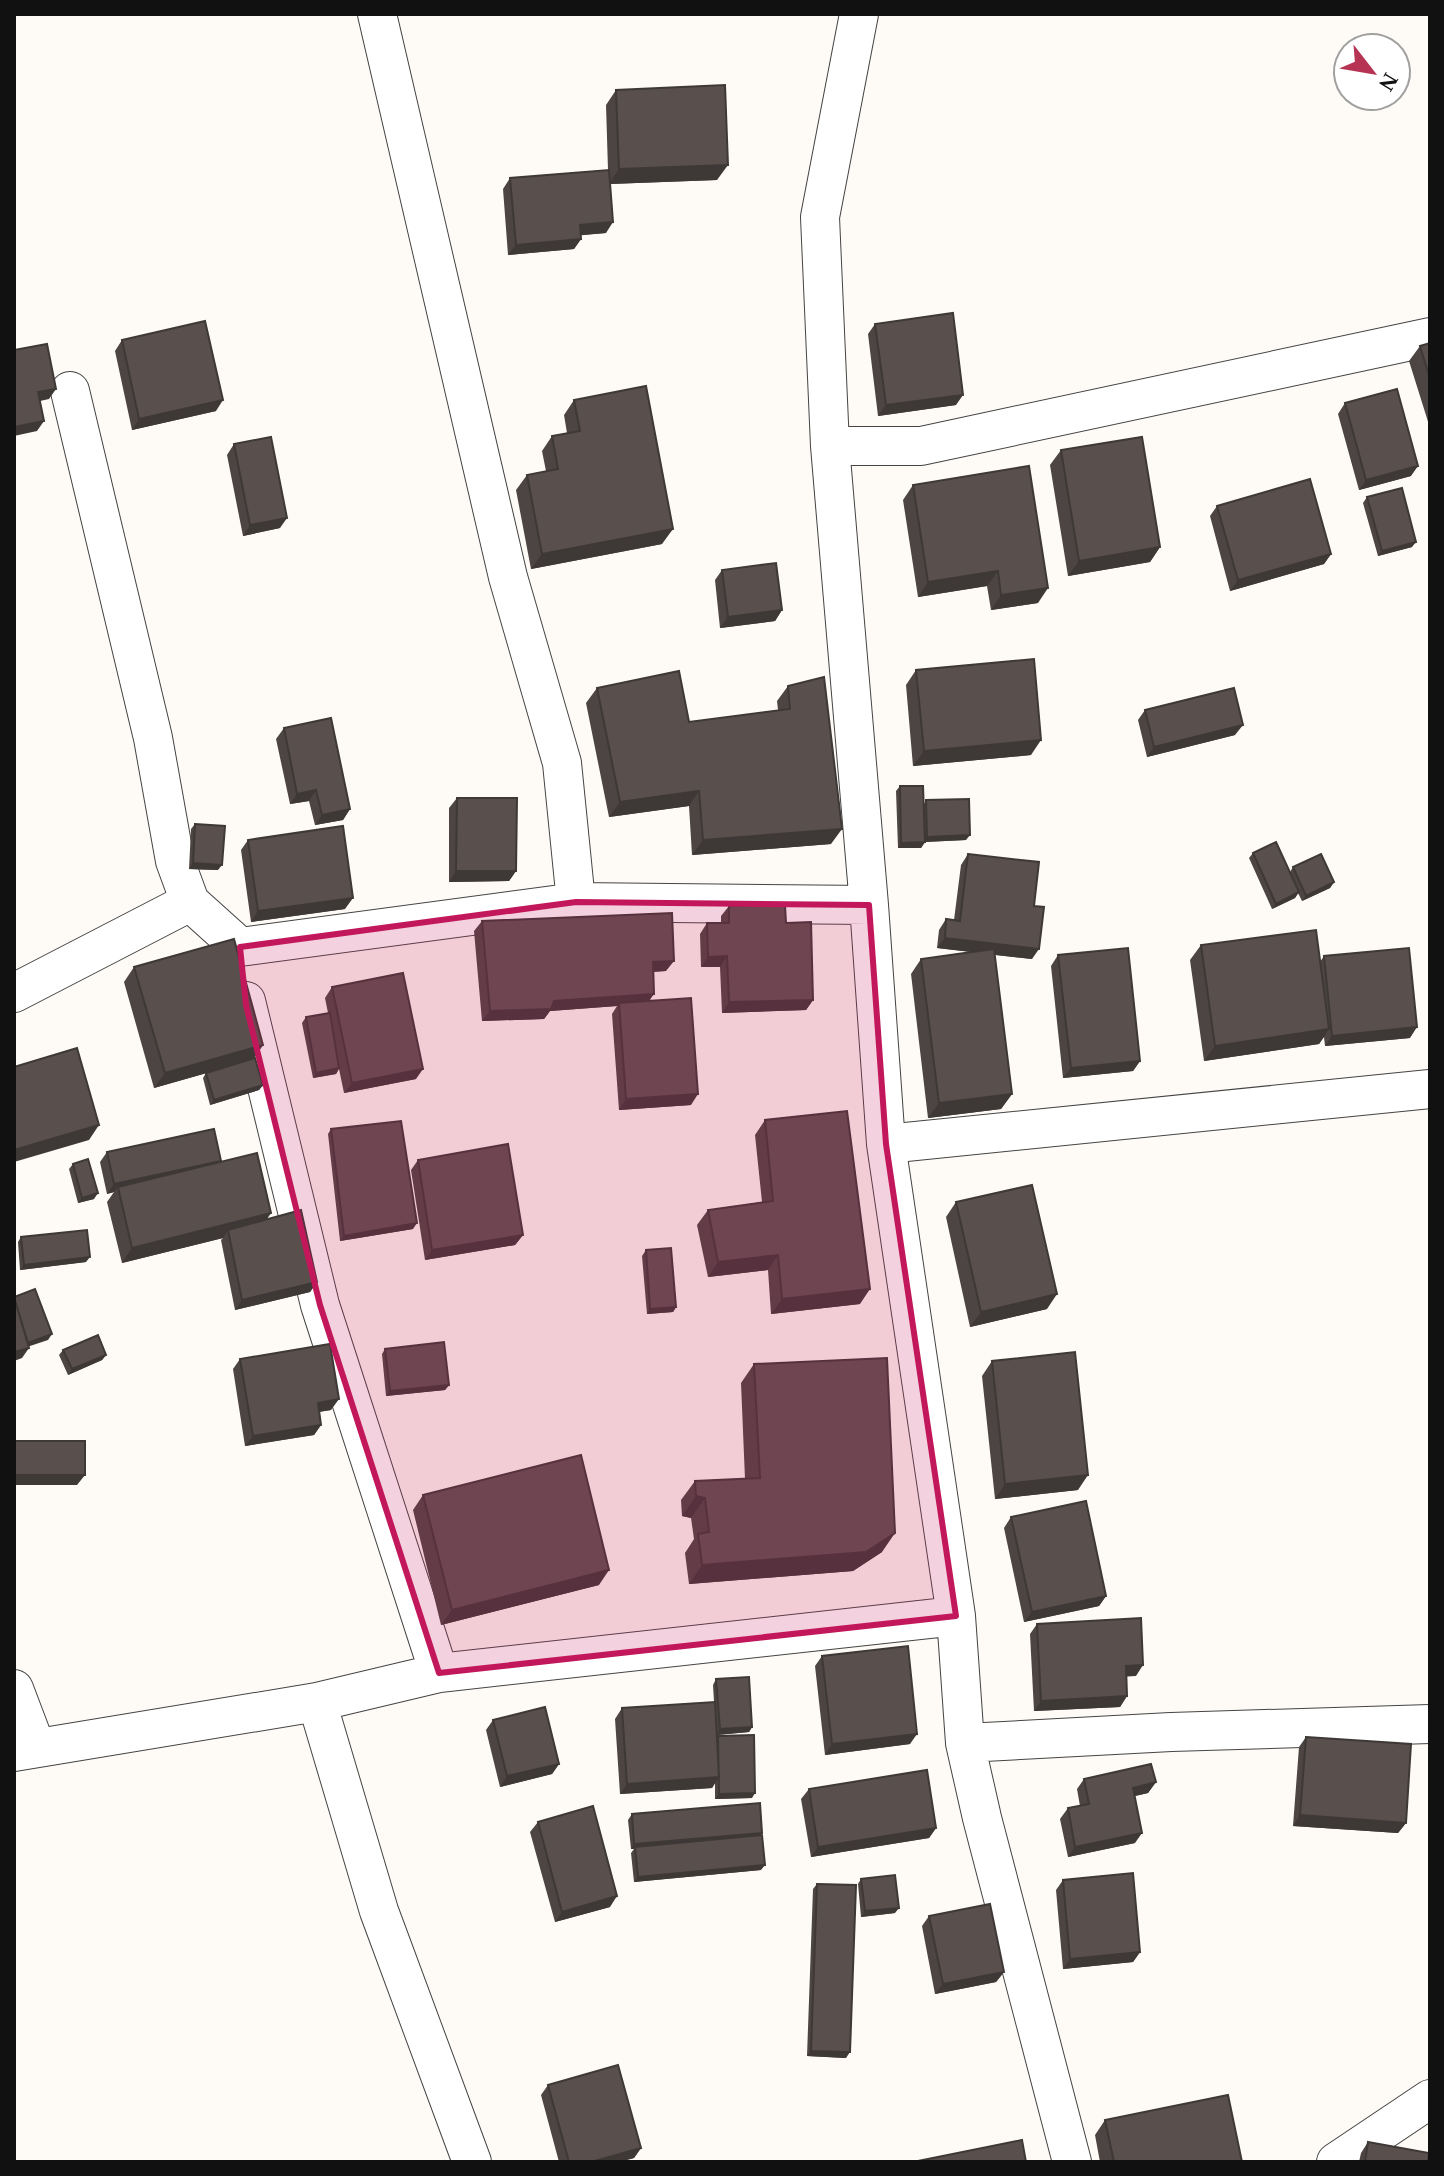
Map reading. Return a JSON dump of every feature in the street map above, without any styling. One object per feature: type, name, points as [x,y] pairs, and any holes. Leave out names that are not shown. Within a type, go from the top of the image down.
[{"type":"street","points":[[377,14],[508,577],[562,763],[576,902]]},
{"type":"street","points":[[859,14],[820,217],[830,446],[886,1144],[956,1616],[965,1743],[1072,2162]]},
{"type":"street","points":[[830,446],[921,446],[1430,337]]},
{"type":"street","points":[[70,391],[153,738],[175,861],[190,902],[240,947],[246,1005],[320,1305],[439,1673]]},
{"type":"street","points":[[14,993],[190,902]]},
{"type":"street","points":[[240,947],[576,902],[869,905]]},
{"type":"street","points":[[886,1144],[1430,1089]]},
{"type":"street","points":[[14,1689],[25,1749],[317,1702],[439,1673],[956,1616]]},
{"type":"street","points":[[317,1702],[379,1911],[472,2162]]},
{"type":"street","points":[[965,1743],[1171,1732],[1430,1724]]},
{"type":"street","points":[[1336,2162],[1430,2099]]},
{"type":"highlighted area","points":[[576,902],[869,905],[886,1144],[956,1616],[439,1673],[320,1305],[246,1005],[240,947]]},
{"type":"building","points":[[725,85],[728,165],[619,169],[616,90]]},
{"type":"building","points":[[609,170],[613,222],[580,225],[581,239],[516,245],[510,178]]},
{"type":"building","points":[[953,313],[963,395],[886,405],[875,324]]},
{"type":"building","points":[[205,321],[223,400],[139,419],[122,340]]},
{"type":"building","points":[[1430,343],[1430,379],[1420,346]]},
{"type":"building","points":[[47,344],[56,389],[38,392],[44,421],[14,427],[14,350]]},
{"type":"building","points":[[646,386],[673,529],[542,554],[527,475],[558,469],[552,436],[580,431],[574,400]]},
{"type":"building","points":[[1397,389],[1418,466],[1366,480],[1345,403]]},
{"type":"building","points":[[271,437],[287,518],[250,525],[234,444]]},
{"type":"building","points":[[1142,437],[1160,547],[1079,561],[1061,450]]},
{"type":"building","points":[[1029,466],[1048,588],[1001,595],[998,571],[928,582],[913,485]]},
{"type":"building","points":[[1310,479],[1331,554],[1238,580],[1217,506]]},
{"type":"building","points":[[1402,488],[1416,542],[1382,551],[1367,497]]},
{"type":"building","points":[[776,563],[782,610],[728,617],[722,570]]},
{"type":"building","points":[[1034,659],[1041,740],[924,751],[916,670]]},
{"type":"building","points":[[679,671],[689,722],[790,709],[788,686],[824,677],[842,829],[703,840],[699,791],[620,802],[597,688]]},
{"type":"building","points":[[1234,688],[1243,725],[1154,747],[1145,710]]},
{"type":"building","points":[[331,718],[350,809],[322,815],[316,790],[297,794],[284,728]]},
{"type":"building","points":[[900,786],[923,786],[925,842],[901,843]]},
{"type":"building","points":[[457,798],[517,798],[516,871],[456,871]]},
{"type":"building","points":[[969,799],[970,835],[927,837],[926,800]]},
{"type":"building","points":[[195,824],[225,826],[222,865],[193,863]]},
{"type":"building","points":[[343,826],[353,898],[258,911],[248,840]]},
{"type":"building","points":[[1276,842],[1299,892],[1276,904],[1253,853]]},
{"type":"building","points":[[968,854],[1039,862],[1034,906],[1044,907],[1039,949],[945,938],[946,919],[960,921]]},
{"type":"building","points":[[1321,854],[1334,882],[1306,896],[1293,867]]},
{"type":"building","points":[[785,905],[786,923],[811,922],[813,1000],[729,1002],[727,956],[708,957],[707,923],[729,923],[729,906]]},
{"type":"building","points":[[672,913],[674,961],[653,962],[654,994],[554,1001],[551,1009],[490,1011],[482,921]]},
{"type":"building","points":[[1316,930],[1329,1029],[1215,1046],[1201,945]]},
{"type":"building","points":[[234,939],[263,1045],[165,1073],[134,967]]},
{"type":"building","points":[[1128,948],[1140,1061],[1071,1068],[1058,955]]},
{"type":"building","points":[[1409,948],[1417,1027],[1332,1036],[1324,956]]},
{"type":"building","points":[[994,949],[1012,1094],[939,1103],[921,959]]},
{"type":"building","points":[[403,973],[423,1069],[352,1083],[332,987]]},
{"type":"building","points":[[691,998],[698,1094],[626,1099],[619,1003]]},
{"type":"building","points":[[330,1013],[339,1068],[316,1073],[306,1017]]},
{"type":"building","points":[[77,1048],[99,1125],[14,1150],[14,1067]]},
{"type":"building","points":[[255,1058],[263,1085],[214,1100],[206,1073]]},
{"type":"building","points":[[847,1111],[870,1289],[782,1299],[778,1255],[718,1262],[708,1210],[773,1201],[765,1120]]},
{"type":"building","points":[[401,1121],[417,1223],[344,1236],[331,1129]]},
{"type":"building","points":[[214,1129],[221,1161],[114,1184],[107,1152]]},
{"type":"building","points":[[508,1144],[523,1235],[432,1250],[418,1160]]},
{"type":"building","points":[[257,1153],[271,1213],[132,1248],[118,1187]]},
{"type":"building","points":[[88,1159],[98,1193],[82,1198],[73,1164]]},
{"type":"building","points":[[1032,1185],[1057,1294],[981,1312],[956,1202]]},
{"type":"building","points":[[301,1210],[317,1282],[242,1300],[228,1230]]},
{"type":"building","points":[[87,1230],[90,1257],[24,1265],[21,1237]]},
{"type":"building","points":[[671,1248],[676,1307],[650,1309],[646,1250]]},
{"type":"building","points":[[35,1289],[52,1334],[28,1343],[14,1297]]},
{"type":"building","points":[[14,1297],[29,1348],[14,1352]]},
{"type":"building","points":[[98,1335],[106,1355],[72,1369],[63,1350]]},
{"type":"building","points":[[444,1342],[449,1385],[390,1391],[385,1349]]},
{"type":"building","points":[[330,1344],[339,1399],[318,1403],[321,1425],[253,1436],[240,1359]]},
{"type":"building","points":[[1075,1352],[1088,1475],[1005,1484],[992,1361]]},
{"type":"building","points":[[887,1358],[895,1533],[866,1552],[702,1565],[698,1534],[709,1532],[705,1498],[696,1496],[695,1481],[760,1478],[754,1364]]},
{"type":"building","points":[[14,1441],[85,1441],[85,1475],[14,1475]]},
{"type":"building","points":[[581,1455],[609,1570],[452,1610],[423,1495]]},
{"type":"building","points":[[1086,1501],[1106,1596],[1032,1612],[1011,1517]]},
{"type":"building","points":[[1141,1618],[1143,1665],[1126,1666],[1127,1696],[1041,1701],[1037,1624]]},
{"type":"building","points":[[908,1646],[917,1734],[832,1744],[822,1656]]},
{"type":"building","points":[[749,1677],[752,1727],[720,1729],[716,1679]]},
{"type":"building","points":[[715,1702],[719,1777],[627,1784],[622,1708]]},
{"type":"building","points":[[545,1707],[559,1764],[507,1776],[493,1720]]},
{"type":"building","points":[[754,1735],[755,1793],[719,1794],[718,1736]]},
{"type":"building","points":[[1306,1737],[1411,1744],[1406,1823],[1300,1815]]},
{"type":"building","points":[[1151,1764],[1156,1782],[1133,1788],[1142,1833],[1075,1847],[1068,1808],[1089,1804],[1084,1779]]},
{"type":"building","points":[[927,1770],[936,1828],[818,1847],[809,1789]]},
{"type":"building","points":[[760,1803],[762,1833],[634,1844],[632,1814]]},
{"type":"building","points":[[593,1806],[617,1896],[562,1912],[538,1822]]},
{"type":"building","points":[[762,1835],[765,1865],[638,1877],[635,1847]]},
{"type":"building","points":[[1133,1873],[1140,1952],[1070,1959],[1063,1880]]},
{"type":"building","points":[[895,1875],[899,1908],[865,1911],[861,1879]]},
{"type":"building","points":[[817,1884],[856,1885],[850,2052],[811,2051]]},
{"type":"building","points":[[990,1904],[1004,1972],[943,1984],[929,1916]]},
{"type":"building","points":[[618,2065],[641,2148],[591,2162],[569,2162],[548,2085]]},
{"type":"building","points":[[1228,2095],[1242,2162],[1114,2162],[1105,2120]]},
{"type":"building","points":[[1022,2140],[1026,2162],[913,2162]]},
{"type":"building","points":[[1368,2142],[1429,2153],[1428,2162],[1365,2162]]}]
